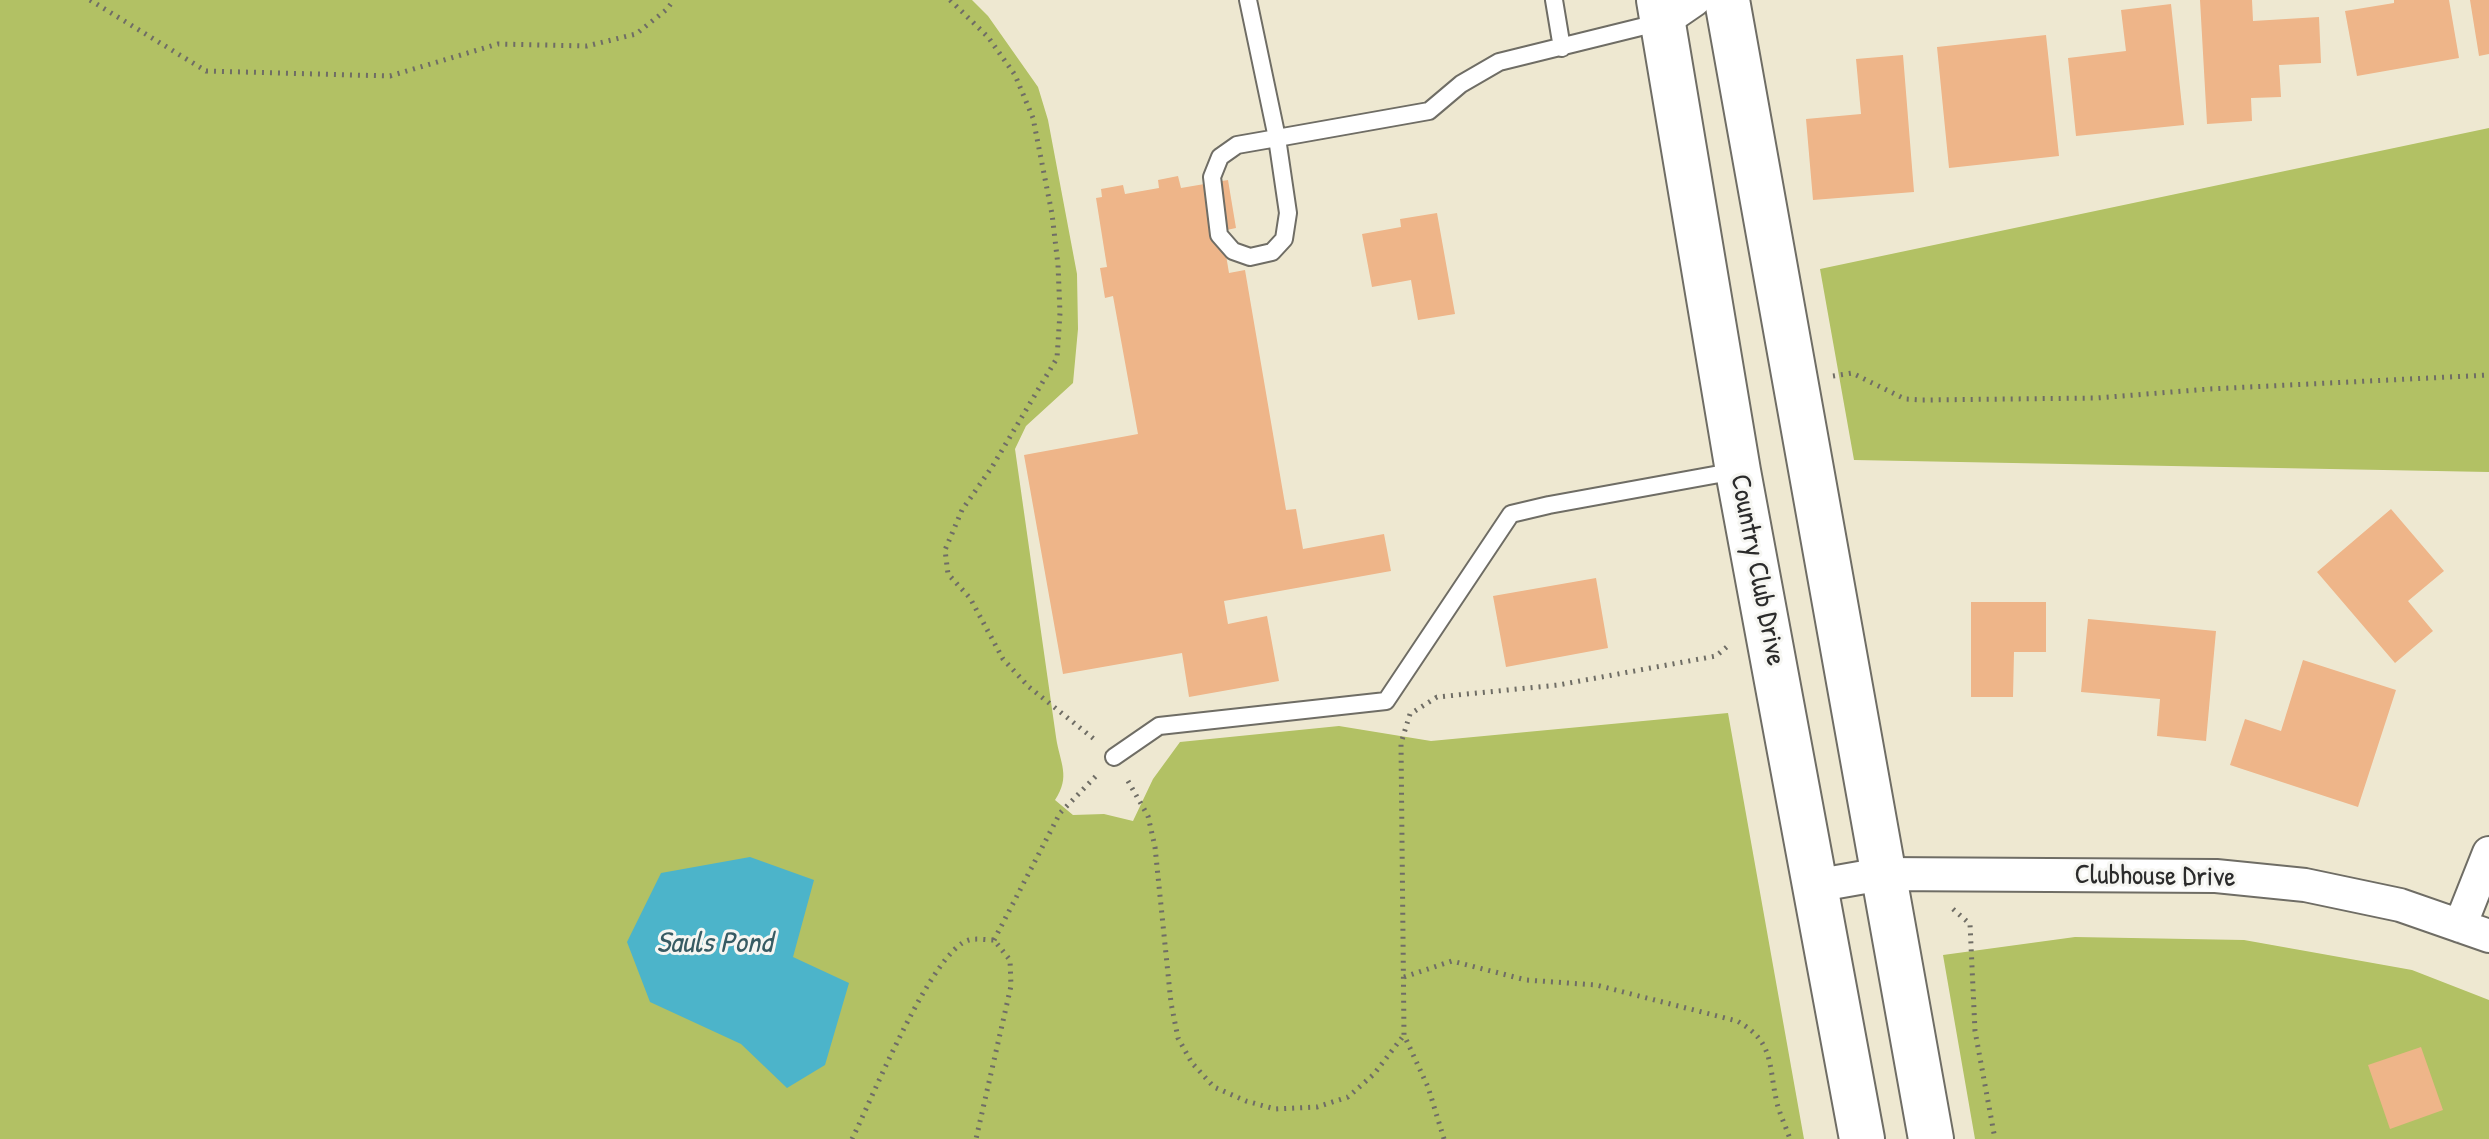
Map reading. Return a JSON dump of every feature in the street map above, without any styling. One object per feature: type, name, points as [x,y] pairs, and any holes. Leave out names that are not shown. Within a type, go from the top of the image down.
[{"type":"main road","points":[[1727,0],[1931,1139]]},
{"type":"main road","name":"Country Club Drive","points":[[1672,7],[1738,471],[1862,1139]]},
{"type":"street","points":[[2475,931],[2489,853]]},
{"type":"street","name":"Clubhouse Drive","points":[[1814,886],[1882,874],[2216,876],[2319,888],[2400,905],[2475,931]]},
{"type":"lane","points":[[1248,0],[1277,138],[1288,213],[1284,239],[1272,252],[1250,257],[1233,251],[1219,235],[1212,177],[1220,157],[1237,145],[1277,138],[1429,111],[1461,84],[1499,62],[1562,48],[1672,7]]},
{"type":"lane","points":[[1554,0],[1562,48]]},
{"type":"lane","points":[[1114,757],[1159,726],[1386,701],[1511,514],[1738,471]]},
{"type":"path","points":[[90,0],[206,71],[390,76],[498,44],[587,46],[636,34],[674,0]]},
{"type":"path","points":[[950,0],[988,37],[1015,75],[1033,118],[1052,214],[1060,313],[1057,358],[992,467],[962,510],[945,550],[948,574],[970,598],[1003,659],[1029,687],[1114,757],[1148,816],[1155,847],[1171,1003],[1178,1038],[1192,1063],[1214,1087],[1275,1109],[1317,1107],[1348,1097],[1374,1074],[1404,1035]]},
{"type":"path","points":[[994,940],[1060,813],[1114,757]]},
{"type":"path","points":[[852,1139],[926,987],[946,957],[968,940],[994,940]]},
{"type":"path","points":[[976,1139],[1011,986],[1010,960],[994,940]]},
{"type":"path","points":[[1404,977],[1452,961],[1526,980],[1596,985],[1737,1021],[1756,1031],[1768,1053],[1777,1106],[1790,1139]]},
{"type":"green space","points":[[0,0],[972,0],[988,16],[1038,87],[1048,120],[1077,274],[1078,329],[1073,383],[1026,426],[1015,449],[1063,770],[1060,792],[1055,800],[1073,815],[1104,814],[1133,821],[1153,779],[1180,742],[1339,726],[1431,741],[1728,713],[1804,1139],[0,1139]]},
{"type":"green space","points":[[2489,128],[2489,472],[1854,460],[1820,269]]},
{"type":"green space","points":[[2075,937],[2244,940],[2412,970],[2489,1000],[2489,1139],[1975,1139],[1943,955]]},
{"type":"water","name":"Sauls Pond","points":[[750,857],[814,880],[793,957],[849,983],[825,1065],[787,1088],[741,1044],[650,1002],[627,942],[661,873]]},
{"type":"building","points":[[2200,0],[2252,0],[2253,21],[2319,17],[2321,63],[2279,65],[2281,97],[2251,98],[2252,121],[2207,124]]},
{"type":"building","points":[[2394,0],[2449,0],[2459,58],[2357,76],[2345,11],[2394,3]]},
{"type":"building","points":[[2470,0],[2489,0],[2489,54],[2479,56]]},
{"type":"building","points":[[2171,4],[2184,125],[2076,136],[2068,58],[2126,51],[2121,10]]},
{"type":"building","points":[[2046,35],[2059,156],[1949,168],[1937,47]]},
{"type":"building","points":[[1903,55],[1914,192],[1813,200],[1806,119],[1861,114],[1856,59]]},
{"type":"building","points":[[1178,176],[1181,188],[1228,180],[1236,228],[1222,231],[1229,273],[1245,270],[1286,510],[1296,509],[1303,549],[1384,534],[1391,571],[1224,601],[1228,624],[1267,616],[1279,681],[1189,697],[1182,653],[1063,674],[1024,455],[1138,434],[1113,296],[1105,298],[1100,268],[1107,267],[1096,198],[1102,197],[1101,189],[1123,185],[1125,194],[1159,188],[1158,180]]},
{"type":"building","points":[[1437,213],[1455,314],[1418,320],[1411,280],[1372,287],[1362,234],[1401,227],[1400,219]]},
{"type":"building","points":[[2391,509],[2444,571],[2408,601],[2433,631],[2395,663],[2317,572]]},
{"type":"building","points":[[1596,578],[1608,648],[1506,667],[1493,596]]},
{"type":"building","points":[[1971,602],[2046,602],[2046,652],[2014,652],[2013,697],[1971,697]]},
{"type":"building","points":[[2088,619],[2216,631],[2206,741],[2157,736],[2160,699],[2081,692]]},
{"type":"building","points":[[2303,660],[2396,690],[2358,807],[2230,765],[2245,719],[2281,731]]},
{"type":"building","points":[[2421,1047],[2443,1110],[2390,1129],[2368,1065]]}]
